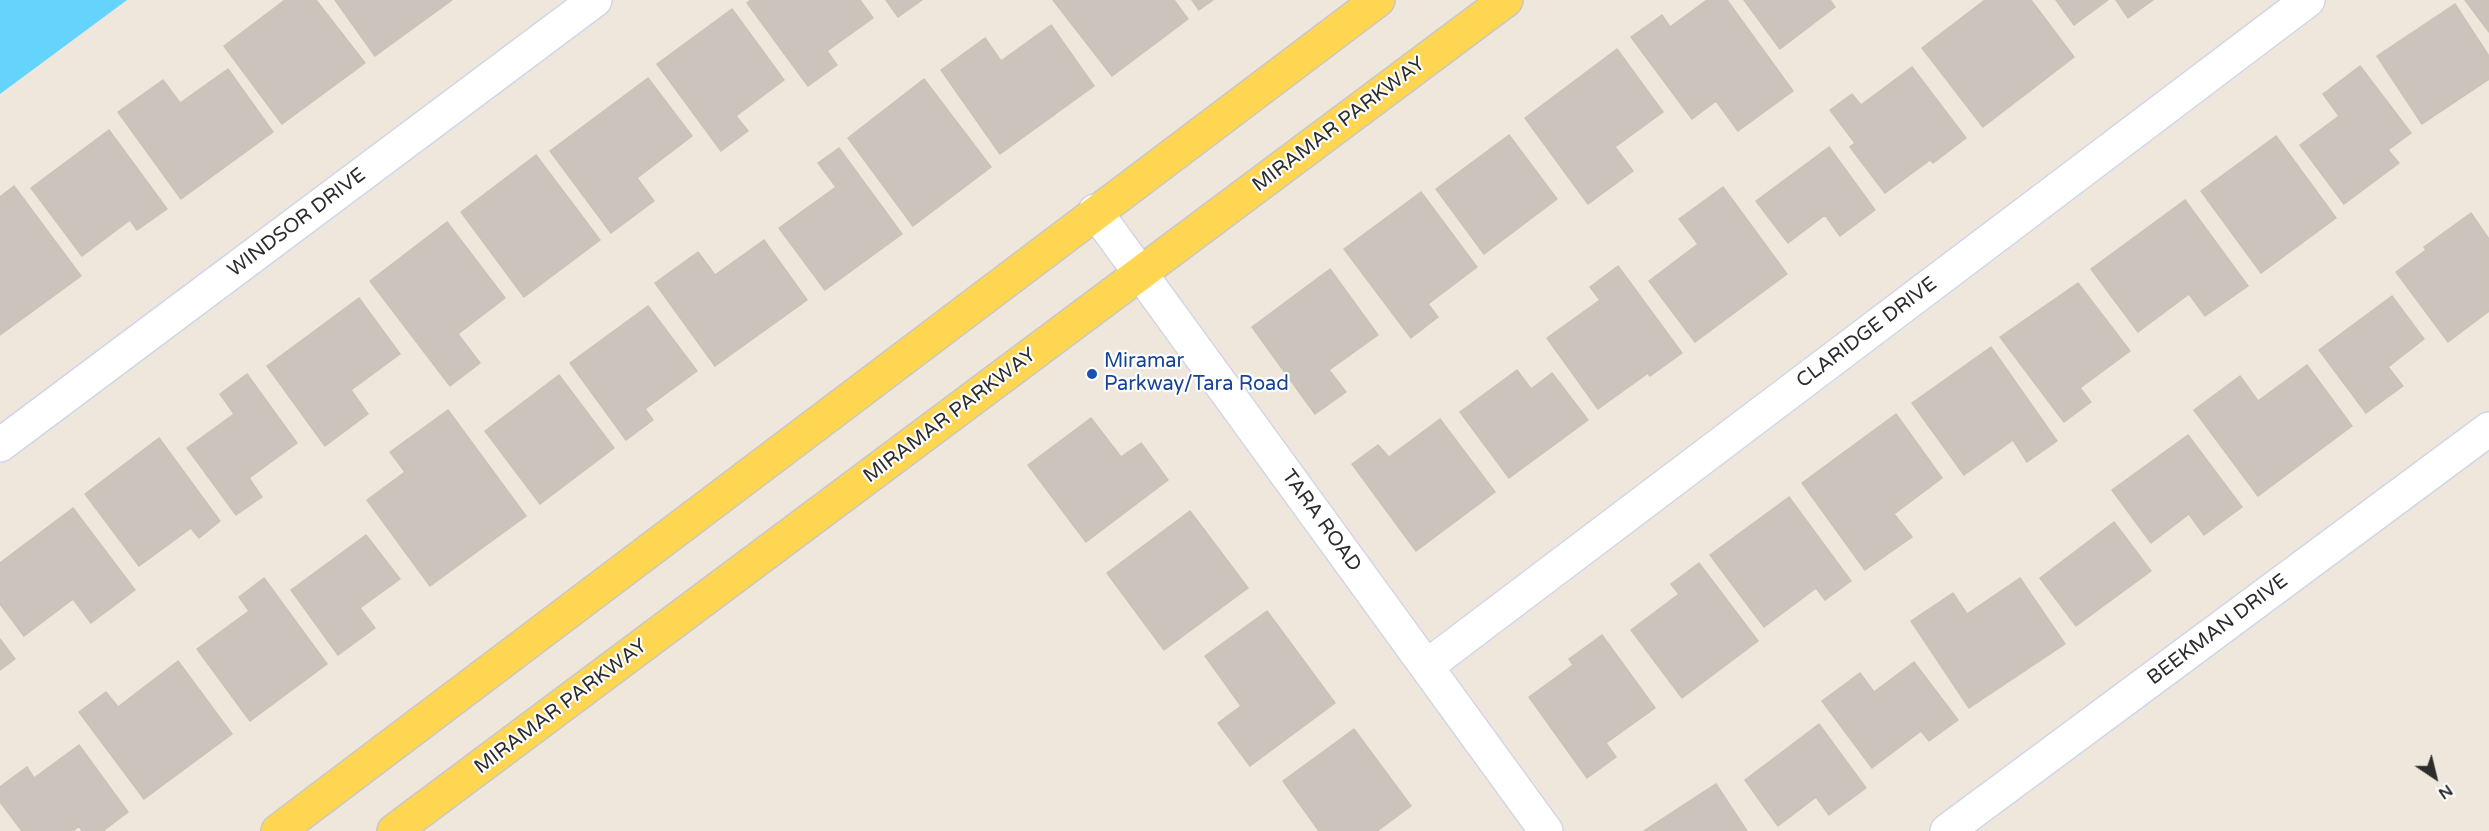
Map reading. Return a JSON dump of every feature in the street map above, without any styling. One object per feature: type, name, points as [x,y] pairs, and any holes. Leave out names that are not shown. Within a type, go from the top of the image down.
[{"type":"main road","points":[[278,831],[1095,211],[1378,0]]},
{"type":"main road","name":"MIRAMAR PARKWAY","points":[[394,831],[1506,0]]},
{"type":"street","name":"WINDSOR DRIVE","points":[[0,445],[595,0]]},
{"type":"street","name":"CLARIDGE DRIVE","points":[[1426,666],[2308,0]]},
{"type":"street","name":"TARA ROAD","points":[[1095,211],[1546,831]]},
{"type":"street","name":"BEEKMAN DRIVE","points":[[1947,831],[2489,429]]},
{"type":"water","points":[[0,0],[127,0],[0,94]]},
{"type":"building","points":[[285,0],[316,0],[365,63],[282,124],[224,46]]},
{"type":"building","points":[[335,0],[452,0],[375,56]]},
{"type":"building","points":[[751,0],[860,0],[873,18],[827,51],[837,65],[808,86],[747,3]]},
{"type":"building","points":[[886,0],[922,0],[898,17]]},
{"type":"building","points":[[1053,0],[1174,0],[1188,19],[1112,76]]},
{"type":"building","points":[[1192,0],[1213,0],[1199,10]]},
{"type":"building","points":[[1707,0],[1727,0],[1793,91],[1738,131],[1716,101],[1692,119],[1631,37],[1662,15],[1670,27]]},
{"type":"building","points":[[1744,0],[1830,0],[1835,7],[1780,49]]},
{"type":"building","points":[[1985,0],[2031,0],[2074,57],[1983,127],[1922,48]]},
{"type":"building","points":[[2056,0],[2108,0],[2074,25]]},
{"type":"building","points":[[2116,0],[2153,0],[2128,18]]},
{"type":"building","points":[[2465,0],[2489,0],[2489,32]]},
{"type":"building","points":[[2455,4],[2489,56],[2489,79],[2422,124],[2377,56]]},
{"type":"building","points":[[732,9],[784,80],[736,116],[748,131],[721,151],[657,64]]},
{"type":"building","points":[[1051,25],[1094,86],[1000,154],[941,70],[985,38],[1001,61]]},
{"type":"building","points":[[1617,49],[1663,112],[1615,147],[1633,171],[1588,204],[1525,118]]},
{"type":"building","points":[[2360,66],[2411,133],[2388,150],[2399,163],[2344,204],[2300,145],[2339,116],[2323,94]]},
{"type":"building","points":[[1912,67],[1966,138],[1933,163],[1930,160],[1885,193],[1850,147],[1855,143],[1830,110],[1852,94],[1861,105]]},
{"type":"building","points":[[228,69],[273,132],[181,199],[118,112],[163,80],[180,103]]},
{"type":"building","points":[[648,78],[692,136],[637,178],[654,201],[611,233],[550,151]]},
{"type":"building","points":[[924,79],[991,167],[913,226],[848,138]]},
{"type":"building","points":[[109,130],[167,209],[137,230],[130,220],[82,256],[31,188]]},
{"type":"building","points":[[1509,135],[1557,199],[1484,254],[1436,189]]},
{"type":"building","points":[[2276,136],[2336,218],[2261,273],[2201,191]]},
{"type":"building","points":[[1829,147],[1875,210],[1840,236],[1825,215],[1788,243],[1756,201]]},
{"type":"building","points":[[839,148],[902,234],[825,290],[779,228],[836,187],[818,163]]},
{"type":"building","points":[[536,155],[600,240],[524,297],[461,212]]},
{"type":"building","points":[[14,186],[81,276],[0,335],[0,197]]},
{"type":"building","points":[[1723,187],[1787,274],[1695,342],[1649,281],[1698,244],[1679,219]]},
{"type":"building","points":[[1421,192],[1477,267],[1428,304],[1438,317],[1411,338],[1344,249]]},
{"type":"building","points":[[2185,200],[2248,286],[2205,316],[2189,294],[2138,332],[2091,269]]},
{"type":"building","points":[[2471,213],[2489,239],[2489,311],[2448,342],[2396,272],[2426,250],[2424,247]]},
{"type":"building","points":[[447,222],[505,298],[458,334],[480,363],[450,386],[370,281]]},
{"type":"building","points":[[764,240],[807,300],[715,366],[655,283],[698,252],[715,275]]},
{"type":"building","points":[[1618,266],[1682,353],[1650,376],[1648,373],[1598,409],[1547,338],[1600,300],[1590,287]]},
{"type":"building","points":[[1330,269],[1378,335],[1329,370],[1346,392],[1315,414],[1252,327]]},
{"type":"building","points":[[2078,283],[2130,351],[2080,388],[2091,402],[2064,422],[2000,337]]},
{"type":"building","points":[[2392,296],[2424,339],[2388,367],[2403,386],[2366,413],[2319,350]]},
{"type":"building","points":[[359,298],[400,354],[351,390],[368,414],[325,446],[267,366]]},
{"type":"building","points":[[648,306],[697,371],[645,409],[653,420],[626,440],[570,363]]},
{"type":"building","points":[[1991,347],[2057,441],[2027,462],[2013,440],[1964,475],[1912,403]]},
{"type":"building","points":[[2307,365],[2352,426],[2258,496],[2194,410],[2240,376],[2258,401]]},
{"type":"building","points":[[1517,370],[1531,389],[1552,373],[1588,420],[1509,478],[1460,412]]},
{"type":"building","points":[[247,374],[297,443],[249,478],[262,497],[236,515],[187,448],[234,414],[220,394]]},
{"type":"building","points":[[559,375],[614,448],[540,504],[485,431]]},
{"type":"building","points":[[448,410],[526,516],[430,586],[367,500],[405,472],[390,452]]},
{"type":"building","points":[[1896,414],[1942,478],[1894,514],[1912,537],[1865,570],[1802,483]]},
{"type":"building","points":[[1091,418],[1121,457],[1141,443],[1168,480],[1086,542],[1028,465]]},
{"type":"building","points":[[1440,419],[1495,492],[1416,551],[1352,464],[1378,445],[1389,457]]},
{"type":"building","points":[[2188,435],[2242,507],[2204,535],[2189,514],[2151,543],[2112,490]]},
{"type":"building","points":[[159,438],[220,521],[199,538],[191,528],[139,566],[85,494]]},
{"type":"building","points":[[1789,497],[1851,581],[1825,600],[1816,588],[1764,627],[1710,555]]},
{"type":"building","points":[[73,508],[135,590],[91,623],[73,599],[24,636],[0,604],[0,563]]},
{"type":"building","points":[[1190,511],[1248,588],[1164,650],[1107,573]]},
{"type":"building","points":[[2114,522],[2151,571],[2076,626],[2040,578]]},
{"type":"building","points":[[366,535],[400,579],[360,608],[375,628],[338,655],[291,590]]},
{"type":"building","points":[[1699,563],[1758,641],[1682,698],[1631,630],[1679,594],[1671,584]]},
{"type":"building","points":[[264,578],[327,664],[250,721],[197,649],[249,611],[239,597]]},
{"type":"building","points":[[2020,578],[2065,644],[1969,708],[1911,621],[1953,593],[1967,614]]},
{"type":"building","points":[[1267,611],[1335,703],[1250,766],[1218,723],[1241,706],[1205,656]]},
{"type":"building","points":[[1602,635],[1655,708],[1606,743],[1616,757],[1587,778],[1529,697],[1573,665],[1569,659]]},
{"type":"building","points":[[0,639],[15,659],[0,670]]},
{"type":"building","points":[[178,661],[232,734],[144,799],[79,712],[106,692],[118,707]]},
{"type":"building","points":[[1914,662],[1958,720],[1929,741],[1921,731],[1872,768],[1822,701],[1860,673],[1874,692]]},
{"type":"building","points":[[1819,724],[1866,788],[1829,815],[1816,797],[1778,826],[1745,780]]},
{"type":"building","points":[[1354,729],[1411,806],[1377,831],[1319,831],[1283,781]]},
{"type":"building","points":[[79,745],[128,812],[103,831],[82,831],[79,826],[73,831],[22,831],[0,802],[0,787],[27,767],[34,778]]},
{"type":"building","points":[[1716,784],[1747,831],[1644,831]]},
{"type":"place","name":"Miramar Parkway/Tara Road","points":[[1092,374]]}]
